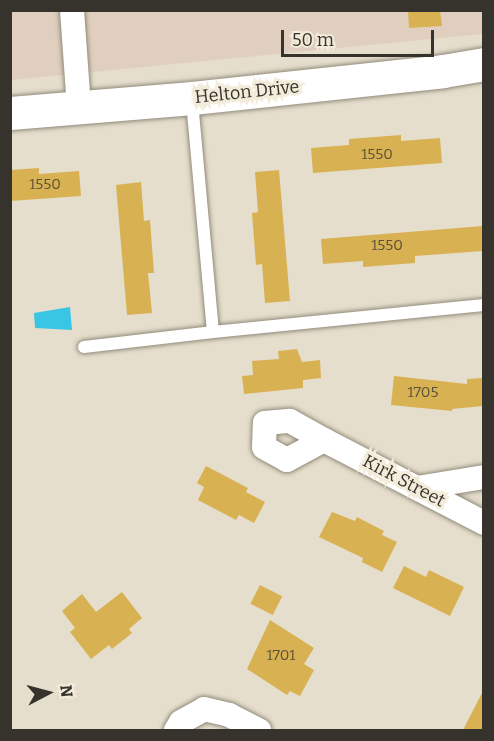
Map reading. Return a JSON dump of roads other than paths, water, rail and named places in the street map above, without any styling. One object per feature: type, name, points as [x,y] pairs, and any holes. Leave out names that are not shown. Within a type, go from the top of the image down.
[{"type":"main road","name":"Helton Drive","points":[[10,113],[192,98],[443,71],[483,64]]},
{"type":"street","points":[[72,10],[80,107]]},
{"type":"street","name":"Kirk Street","points":[[324,440],[483,523]]},
{"type":"street","points":[[417,488],[483,477]]},
{"type":"street","points":[[178,726],[204,709],[229,715],[259,730]]},
{"type":"lane","points":[[192,98],[213,332]]},
{"type":"lane","points":[[84,347],[483,305]]},
{"type":"water","points":[[70,307],[72,330],[35,328],[34,313]]}]
